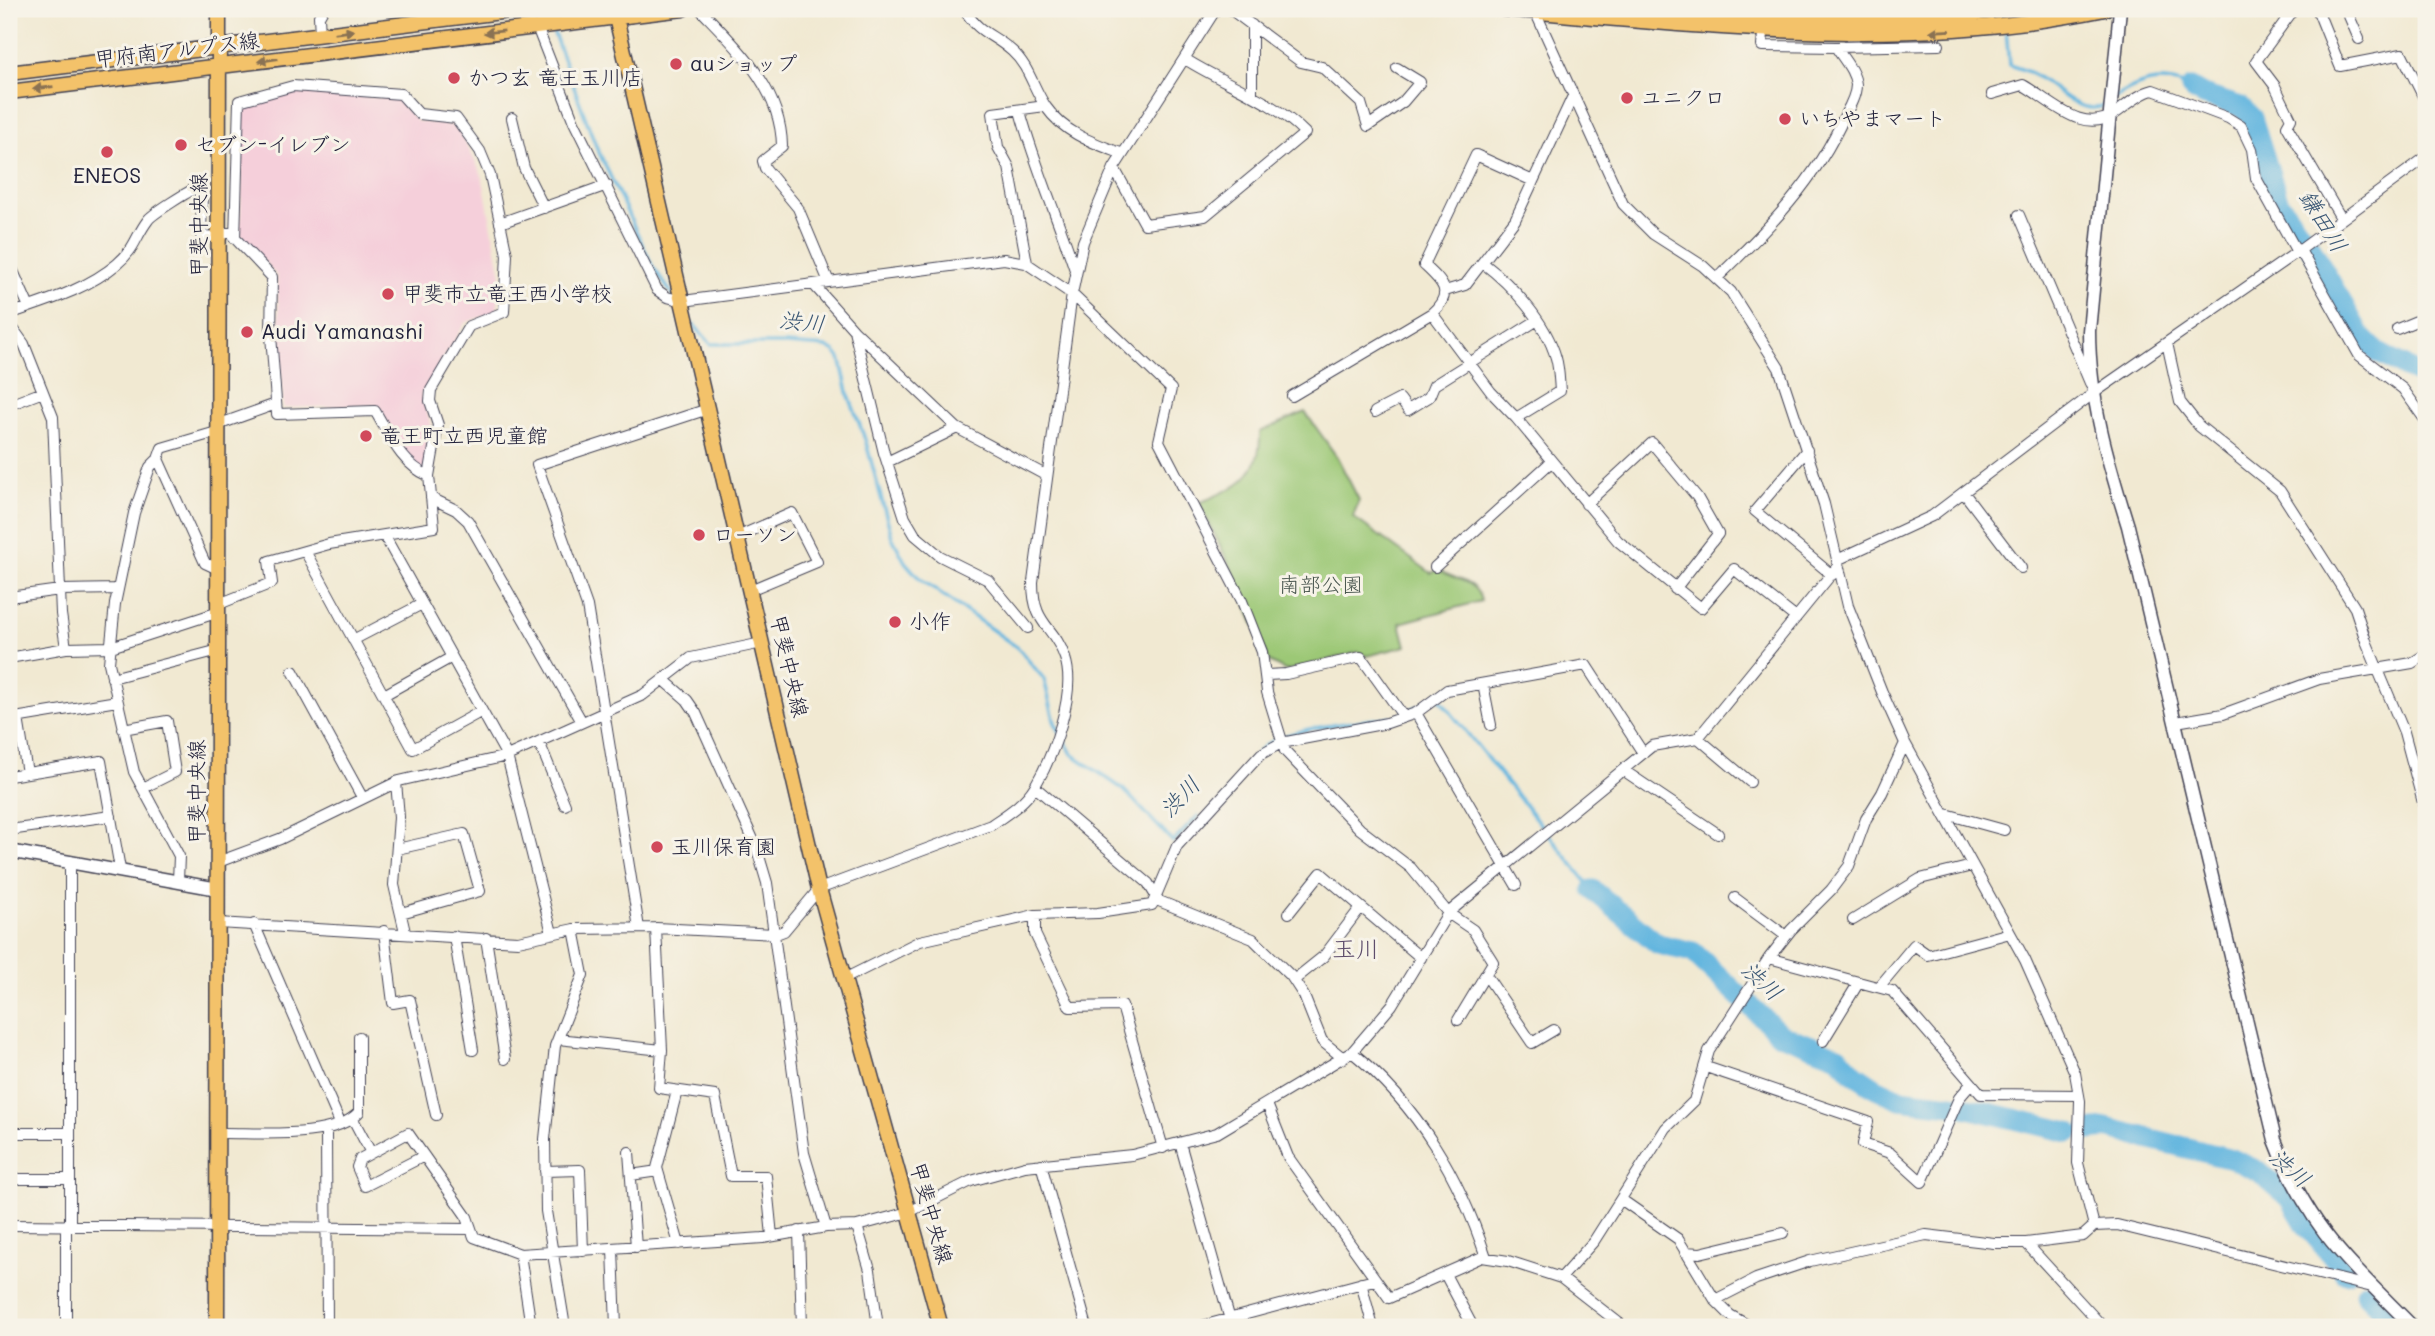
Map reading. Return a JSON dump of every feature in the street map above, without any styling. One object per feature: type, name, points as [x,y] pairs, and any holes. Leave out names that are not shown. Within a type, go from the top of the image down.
[{"type":"main road","name":"甲斐中央線","points":[[217,1327],[220,428],[225,236],[219,9]]},
{"type":"main road","name":"甲府南アルプス線","points":[[9,73],[320,35],[470,13],[526,9]]},
{"type":"main road","name":"甲府南アルプス線","points":[[9,92],[537,27],[615,13],[683,9]]},
{"type":"main road","points":[[1504,9],[1764,19],[1906,21],[2009,9]]},
{"type":"main road","points":[[1670,9],[1868,34],[1954,30],[2048,21],[2105,9]]},
{"type":"main road","name":"甲斐中央線","points":[[615,13],[819,889],[941,1327]]},
{"type":"street","points":[[320,35],[319,16],[323,9]]},
{"type":"street","points":[[700,9],[754,66],[769,95],[782,130],[782,146],[763,162],[798,208],[829,282]]},
{"type":"street","points":[[964,9],[975,27],[1012,51],[1028,70],[1045,106],[1076,136],[1123,154]]},
{"type":"street","points":[[218,923],[405,932],[518,941],[574,929],[656,928],[776,934],[784,931],[819,889],[991,825],[1015,809],[1035,787],[1063,720],[1069,687],[1067,663],[1062,649],[1038,617],[1033,600],[1072,294],[1083,242],[1114,168],[1216,9]]},
{"type":"street","points":[[1230,9],[1301,62],[1322,67],[1361,103],[1368,126],[1404,102],[1420,82],[1397,68]]},
{"type":"street","points":[[2120,9],[2089,331],[2094,393],[2107,459],[2128,526],[2275,1140],[2306,1208],[2345,1261],[2413,1327]]},
{"type":"street","points":[[2294,9],[2256,61],[2275,86],[2291,119],[2287,126],[2341,219]]},
{"type":"street","points":[[2317,9],[2340,66],[2402,54],[2426,102]]},
{"type":"street","points":[[2346,9],[2359,39]]},
{"type":"street","points":[[1534,10],[1572,98],[1623,204],[1653,234],[1717,278],[1750,318],[1779,368],[1807,450],[1835,567],[1848,606],[1905,743],[2025,960],[2069,1059],[2079,1095],[2078,1163],[2094,1226]]},
{"type":"street","points":[[1764,19],[1762,46],[1939,45]]},
{"type":"street","points":[[1252,25],[1252,96]]},
{"type":"street","points":[[537,27],[574,122],[657,290],[667,297],[682,301],[1004,259],[1027,263],[1072,294],[1171,389],[1159,441],[1242,601],[1262,652],[1267,675],[1267,692],[1281,743],[1294,762],[1360,829],[1411,867],[1448,913],[1473,930],[1493,962],[1458,1020]]},
{"type":"street","points":[[1717,278],[1773,223],[1812,177],[1833,142],[1856,86],[1854,74],[1836,47]]},
{"type":"street","points":[[1114,168],[1145,224],[1205,216],[1306,133],[1282,113],[1219,81],[1185,59]]},
{"type":"street","points":[[1992,94],[2023,85],[2081,121],[2094,123],[2154,90],[2228,118],[2241,126],[2252,149],[2256,178],[2359,355],[2403,389],[2426,421]]},
{"type":"street","points":[[9,659],[66,648],[111,647],[219,608],[272,583],[269,562],[305,551],[434,527],[429,476],[438,425],[429,401],[431,390],[469,326],[503,312],[507,255],[490,175],[480,151],[456,118],[419,114],[401,94],[293,86],[239,101],[225,236]]},
{"type":"street","points":[[1445,292],[1465,285],[1515,220],[1572,98]]},
{"type":"street","points":[[1027,263],[1009,167],[998,147],[993,113],[1045,106]]},
{"type":"street","points":[[1020,111],[1033,159],[1051,198],[1076,273]]},
{"type":"street","points":[[512,118],[524,168],[544,208]]},
{"type":"street","points":[[1292,396],[1432,313],[1443,303],[1445,292],[1441,282],[1424,265],[1476,155],[1533,181]]},
{"type":"street","points":[[424,1156],[365,1185],[357,1167],[360,1159],[408,1133],[467,1217],[474,1237],[520,1254],[678,1244],[772,1236],[826,1227],[857,1226],[909,1212],[971,1181],[1041,1164],[1132,1155],[1217,1133],[1352,1052],[1392,1005],[1448,913],[1504,867],[1652,746],[1698,738],[1835,567],[1910,528],[1964,494],[1999,463],[2094,393],[2300,250],[2426,157]]},
{"type":"street","points":[[500,223],[607,185]]},
{"type":"street","points":[[9,314],[92,282],[133,249],[149,218],[169,207],[189,190],[197,188],[202,194],[201,236],[225,236],[272,277],[271,335],[277,414],[375,411],[404,459],[414,470],[429,476]]},
{"type":"street","points":[[2019,215],[2094,393]]},
{"type":"street","points":[[9,262],[29,307]]},
{"type":"street","points":[[1483,264],[1505,280],[1536,321],[1556,358],[1560,391],[1517,418]]},
{"type":"street","points":[[813,284],[854,330],[957,428],[1047,476]]},
{"type":"street","points":[[1432,313],[1550,462],[1618,541],[1675,589],[1701,608],[1734,569],[1796,618]]},
{"type":"street","points":[[2397,329],[2426,317]]},
{"type":"street","points":[[1375,411],[1400,398],[1408,410],[1429,397],[1434,385],[1536,321]]},
{"type":"street","points":[[9,323],[24,344],[53,417],[60,590],[66,648]]},
{"type":"street","points":[[854,330],[887,462],[905,518],[915,535],[940,556],[988,580],[1028,628]]},
{"type":"street","points":[[2167,342],[2180,402],[2199,426],[2264,476],[2294,508],[2355,608],[2377,670],[2404,732],[2426,814]]},
{"type":"street","points":[[9,405],[43,392]]},
{"type":"street","points":[[178,881],[178,856],[134,772],[112,678],[111,647],[118,589],[134,513],[150,467],[158,459],[162,448],[220,428],[276,404]]},
{"type":"street","points":[[639,928],[587,606],[537,466],[708,409]]},
{"type":"street","points":[[887,462],[957,428]]},
{"type":"street","points":[[1586,504],[1652,443],[1697,497],[1718,534],[1675,589]]},
{"type":"street","points":[[1807,450],[1755,511],[1835,567]]},
{"type":"street","points":[[158,459],[205,563],[220,570]]},
{"type":"street","points":[[1434,567],[1550,462]]},
{"type":"street","points":[[1964,494],[2021,568]]},
{"type":"street","points":[[431,498],[456,510],[468,521],[582,722]]},
{"type":"street","points":[[737,537],[792,513],[817,562],[750,590]]},
{"type":"street","points":[[384,535],[508,756],[552,933]]},
{"type":"street","points":[[305,551],[414,749],[482,711]]},
{"type":"street","points":[[9,597],[60,590],[118,589]]},
{"type":"street","points":[[354,640],[422,604]]},
{"type":"street","points":[[218,862],[280,839],[396,782],[508,756],[643,695],[691,658],[762,643]]},
{"type":"street","points":[[112,678],[219,650]]},
{"type":"street","points":[[2176,722],[2223,714],[2319,678],[2412,663],[2426,654]]},
{"type":"street","points":[[384,695],[452,657]]},
{"type":"street","points":[[1267,675],[1286,674],[1361,657],[1404,717]]},
{"type":"street","points":[[844,979],[920,941],[1035,915],[1098,912],[1152,905],[1177,846],[1261,754],[1281,743],[1416,713],[1447,690],[1586,665],[1599,690],[1643,753]]},
{"type":"street","points":[[293,671],[362,797]]},
{"type":"street","points":[[664,680],[687,700],[696,713],[756,846],[767,883],[804,1153],[826,1227]]},
{"type":"street","points":[[1483,684],[1491,725]]},
{"type":"street","points":[[27,773],[14,719],[117,701]]},
{"type":"street","points":[[1416,713],[1516,885]]},
{"type":"street","points":[[124,729],[167,721],[175,772],[142,788]]},
{"type":"street","points":[[1698,738],[1750,782]]},
{"type":"street","points":[[539,742],[565,805]]},
{"type":"street","points":[[1561,1278],[1594,1241],[1666,1128],[1693,1101],[1709,1051],[1769,958],[1786,936],[1831,890],[1849,866],[1866,819],[1882,793],[1905,743]]},
{"type":"street","points":[[9,776],[102,761],[120,869]]},
{"type":"street","points":[[1623,770],[1718,834]]},
{"type":"street","points":[[396,782],[399,817],[394,885],[405,932]]},
{"type":"street","points":[[1035,787],[1148,883],[1157,897],[1168,905],[1253,939],[1294,980],[1304,996],[1322,1041],[1343,1059]]},
{"type":"street","points":[[1946,814],[2004,830]]},
{"type":"street","points":[[9,830],[111,816]]},
{"type":"street","points":[[397,849],[464,834],[480,891],[401,913]]},
{"type":"street","points":[[9,851],[120,869],[218,889]]},
{"type":"street","points":[[66,1327],[70,1179],[70,861]]},
{"type":"street","points":[[1853,920],[1920,879],[1972,866]]},
{"type":"street","points":[[1289,914],[1321,873],[1421,958]]},
{"type":"street","points":[[1735,898],[1786,936]]},
{"type":"street","points":[[1294,980],[1324,957],[1361,907]]},
{"type":"street","points":[[1035,915],[1035,934],[1070,1007],[1122,1006],[1163,1148]]},
{"type":"street","points":[[254,923],[340,1123]]},
{"type":"street","points":[[656,928],[662,1050],[659,1088],[715,1096],[731,1176],[766,1176],[772,1236]]},
{"type":"street","points":[[565,1327],[546,1211],[545,1139],[558,1039],[583,975],[574,929]]},
{"type":"street","points":[[384,931],[393,1003],[410,1000],[436,1115]]},
{"type":"street","points":[[1879,987],[1914,945],[1928,955],[2010,933]]},
{"type":"street","points":[[454,936],[473,1051]]},
{"type":"street","points":[[486,938],[505,1059]]},
{"type":"street","points":[[1769,958],[1892,990],[1982,1094],[2079,1095]]},
{"type":"street","points":[[1486,975],[1532,1043],[1554,1030]]},
{"type":"street","points":[[1823,1041],[1859,982]]},
{"type":"street","points":[[217,1133],[326,1131],[353,1119],[359,1112],[359,1037]]},
{"type":"street","points":[[558,1039],[662,1050]]},
{"type":"street","points":[[1352,1052],[1401,1098],[1423,1125],[1446,1162],[1472,1215],[1486,1258]]},
{"type":"street","points":[[1706,1067],[1868,1122],[1863,1144],[1890,1153],[1922,1182],[1959,1098],[1971,1084]]},
{"type":"street","points":[[677,1091],[658,1171],[678,1244]]},
{"type":"street","points":[[1267,1104],[1288,1157],[1389,1298],[1486,1258],[1507,1261],[1561,1278],[1624,1327]]},
{"type":"street","points":[[353,1119],[371,1153]]},
{"type":"street","points":[[326,1131],[327,1327]]},
{"type":"street","points":[[9,1133],[70,1133]]},
{"type":"street","points":[[1180,1143],[1230,1323]]},
{"type":"street","points":[[629,1152],[636,1247]]},
{"type":"street","points":[[1041,1164],[1087,1327]]},
{"type":"street","points":[[545,1171],[580,1170],[583,1251]]},
{"type":"street","points":[[631,1175],[658,1171]]},
{"type":"street","points":[[9,1179],[70,1179]]},
{"type":"street","points":[[1622,1200],[1668,1230],[1715,1300],[1730,1315],[1751,1327]]},
{"type":"street","points":[[9,1225],[471,1229]]},
{"type":"street","points":[[1715,1300],[1756,1279],[1810,1261],[1926,1235],[1994,1243],[2026,1243],[2083,1236],[2094,1226],[2117,1225],[2150,1230],[2203,1248],[2372,1287]]},
{"type":"street","points":[[857,1226],[870,1270],[878,1327]]},
{"type":"street","points":[[799,1231],[802,1327]]},
{"type":"street","points":[[1685,1252],[1700,1252],[1783,1233]]},
{"type":"street","points":[[2026,1243],[2103,1327]]},
{"type":"street","points":[[613,1249],[616,1327]]},
{"type":"street","points":[[520,1254],[531,1327]]},
{"type":"street","points":[[1445,1274],[1473,1327]]},
{"type":"street","points":[[1198,1327],[1230,1323],[1374,1280]]},
{"type":"street","points":[[1361,1283],[1373,1327]]},
{"type":"shaded area","name":"甲斐市立竜王西小学校","points":[[292,90],[397,99],[417,121],[457,126],[482,175],[501,276],[497,311],[465,323],[421,395],[434,432],[426,471],[416,466],[407,454],[377,405],[283,408],[277,276],[240,234],[244,102]]},
{"type":"green space","name":"南部公園","points":[[1305,412],[1337,457],[1359,500],[1353,517],[1431,573],[1439,570],[1470,585],[1479,594],[1481,601],[1400,623],[1406,646],[1367,656],[1359,652],[1286,671],[1269,662],[1238,582],[1199,503],[1235,486],[1251,471],[1259,448],[1260,432]]},
{"type":"waterway","name":"渋川","points":[[545,9],[549,20]]},
{"type":"waterway","points":[[2006,28],[2009,65],[2040,78],[2076,104],[2096,108],[2106,105]]},
{"type":"waterway","name":"渋川","points":[[553,31],[596,146],[653,267],[674,297]]},
{"type":"waterway","points":[[2115,98],[2143,84],[2166,81],[2219,99]]},
{"type":"waterway","name":"鎌田川","points":[[2191,88],[2203,95],[2241,107],[2252,118],[2279,203],[2312,249],[2360,335],[2377,352],[2426,378]]},
{"type":"waterway","name":"渋川","points":[[694,325],[711,344],[786,344],[826,347],[835,352],[840,358],[849,396],[865,439],[892,537],[905,562],[919,578],[1018,648],[1044,679],[1055,723],[1072,754],[1124,790],[1173,842],[1198,816]]},
{"type":"waterway","name":"渋川","points":[[1440,699],[1593,890]]},
{"type":"waterway","name":"渋川","points":[[1404,712],[1420,706]]},
{"type":"waterway","name":"渋川","points":[[1258,752],[1269,743],[1301,731],[1390,717]]},
{"type":"waterway","name":"渋川","points":[[1593,890],[1658,944],[1693,952],[1780,1034],[1838,1056],[1855,1074],[1876,1088],[1900,1099],[1960,1106],[2069,1132]]},
{"type":"waterway","name":"渋川","points":[[2089,1130],[2106,1128],[2232,1159],[2260,1172],[2290,1198],[2306,1225],[2346,1273]]},
{"type":"waterway","name":"渋川","points":[[2365,1293],[2399,1327]]},
{"type":"place","name":"auショップ","points":[[676,64]]},
{"type":"place","name":"かつ玄 竜王玉川店","points":[[454,78]]},
{"type":"place","name":"ユニクロ","points":[[1627,98]]},
{"type":"place","name":"いちやまマート","points":[[1785,119]]},
{"type":"place","name":"セブン-イレブン","points":[[181,145]]},
{"type":"place","name":"ENEOS","points":[[107,152]]},
{"type":"place","name":"甲斐市立竜王西小学校","points":[[388,294]]},
{"type":"place","name":"Audi Yamanashi","points":[[247,332]]},
{"type":"place","name":"竜王町立西児童館","points":[[366,436]]},
{"type":"place","name":"ローソン","points":[[699,535]]},
{"type":"place","name":"小作","points":[[895,622]]},
{"type":"place","name":"玉川保育園","points":[[657,847]]},
{"type":"district","name":"玉川","points":[[1356,949]]}]
